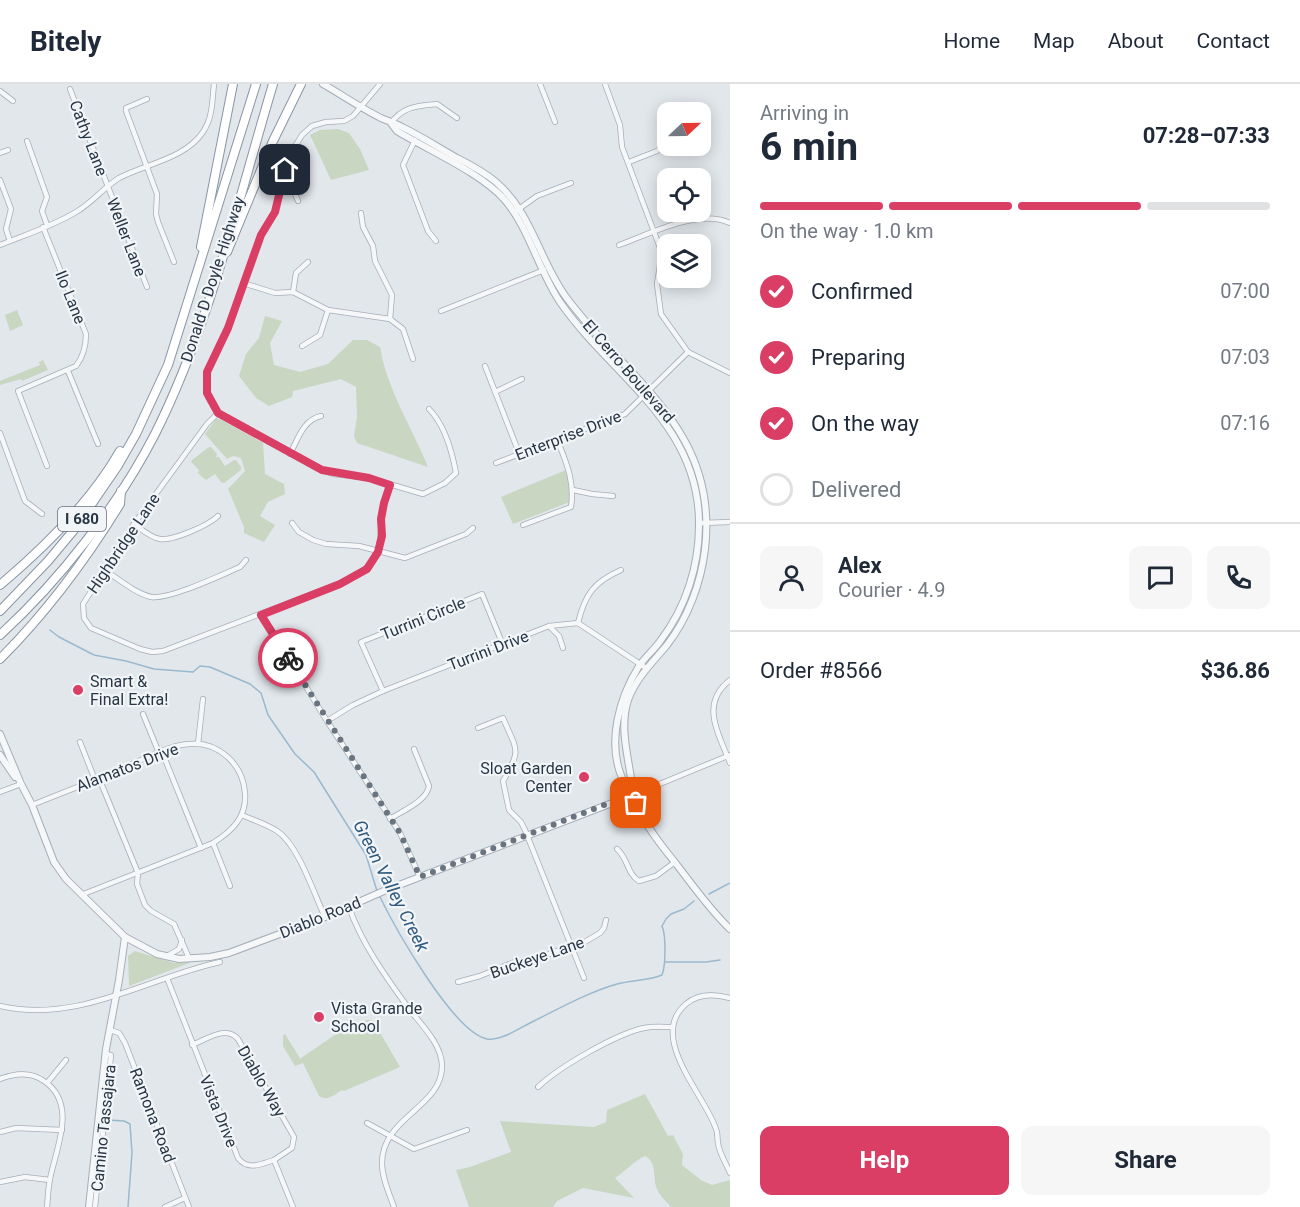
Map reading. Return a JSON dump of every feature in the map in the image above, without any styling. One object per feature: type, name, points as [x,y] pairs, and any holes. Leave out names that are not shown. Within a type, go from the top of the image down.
[{"type":"highway","points":[[200,266],[202,240],[233,84]]},
{"type":"highway","name":"Donald D Doyle Highway","points":[[0,611],[48,561],[79,524],[117,467],[168,366],[256,84]]},
{"type":"highway","name":"Donald D Doyle Highway","points":[[0,635],[39,596],[84,542],[121,491],[154,434],[196,338],[273,84]]},
{"type":"highway","points":[[218,268],[230,246],[273,141],[301,84]]},
{"type":"highway","points":[[0,585],[36,552],[78,508],[105,474],[133,428],[145,413]]},
{"type":"highway","points":[[0,659],[34,624],[77,570],[120,504],[121,491]]},
{"type":"street","points":[[0,245],[81,209],[121,177],[186,148],[202,133],[212,106],[214,84]]},
{"type":"street","name":"El Cerro Boulevard","points":[[322,84],[416,139],[495,181],[517,210],[560,301],[579,327],[644,396],[670,429],[686,460],[703,523]]},
{"type":"street","points":[[380,84],[348,120],[317,124],[306,131],[291,153],[275,212],[261,235],[228,328],[207,372],[207,393],[218,413],[322,470],[333,474],[369,478],[423,494],[445,483],[456,473],[453,456],[437,417],[429,409]]},
{"type":"street","points":[[540,84],[555,122]]},
{"type":"street","points":[[605,84],[620,125],[622,147],[662,252],[657,284],[661,314],[688,352],[730,373]]},
{"type":"street","name":"Cathy Lane","points":[[70,89],[107,187]]},
{"type":"street","points":[[0,91],[13,101]]},
{"type":"street","points":[[147,99],[126,108],[157,194],[156,214],[174,262]]},
{"type":"street","points":[[391,123],[405,109],[437,104],[457,118]]},
{"type":"street","points":[[416,139],[403,165],[428,231],[436,242]]},
{"type":"street","points":[[27,141],[47,197],[42,211],[45,226]]},
{"type":"street","points":[[0,153],[8,150]]},
{"type":"street","points":[[629,162],[657,151]]},
{"type":"street","points":[[285,170],[298,201]]},
{"type":"street","points":[[0,180],[11,209],[6,229],[10,241]]},
{"type":"street","points":[[517,210],[537,196],[571,183]]},
{"type":"street","name":"Weller Lane","points":[[107,187],[147,287]]},
{"type":"street","points":[[361,213],[363,227],[373,246],[375,261],[392,295],[390,320]]},
{"type":"street","points":[[619,245],[691,219],[722,219],[730,223]]},
{"type":"street","name":"Ilo Lane","points":[[45,226],[86,334],[85,349],[81,360],[68,371]]},
{"type":"street","points":[[293,292],[296,273],[308,262]]},
{"type":"street","points":[[441,311],[545,269]]},
{"type":"street","name":"El Cerro Boulevard","points":[[545,269],[585,321],[650,391],[678,427],[700,479],[703,523],[688,591],[675,618],[624,697],[617,725],[616,741],[621,776],[633,795]]},
{"type":"street","points":[[243,283],[275,293],[293,292],[328,310],[390,320],[403,329],[413,359]]},
{"type":"street","points":[[302,346],[320,335],[328,310]]},
{"type":"street","name":"Enterprise Drive","points":[[495,463],[625,414],[688,352]]},
{"type":"street","points":[[485,366],[519,453]]},
{"type":"street","points":[[47,466],[18,391],[68,371],[98,444]]},
{"type":"street","points":[[495,392],[522,379]]},
{"type":"street","name":"Highbridge Lane","points":[[218,413],[207,424],[134,524],[106,571],[85,599],[82,608],[84,618],[91,628],[152,652],[175,648],[340,584],[367,569],[378,552]]},
{"type":"street","points":[[290,454],[305,425],[315,417],[321,416]]},
{"type":"street","points":[[0,435],[26,501],[42,514]]},
{"type":"street","points":[[523,525],[571,507],[573,490],[568,467],[557,438]]},
{"type":"street","points":[[378,552],[382,536],[381,519],[390,485]]},
{"type":"street","points":[[573,490],[613,496]]},
{"type":"street","points":[[134,524],[158,539],[171,538],[212,522],[218,516]]},
{"type":"street","points":[[703,523],[730,522]]},
{"type":"street","points":[[292,523],[299,532],[313,540],[326,544],[359,546],[405,558],[466,534],[472,528]]},
{"type":"street","points":[[106,571],[140,593],[156,597],[172,594],[240,567],[246,560]]},
{"type":"street","points":[[621,570],[594,586],[583,603],[578,622],[643,666]]},
{"type":"street","name":"Turrini Circle","points":[[383,690],[362,642],[482,594],[503,645]]},
{"type":"street","points":[[261,615],[408,848],[420,877]]},
{"type":"street","name":"Turrini Drive","points":[[327,721],[383,690],[549,626],[578,622]]},
{"type":"street","points":[[549,626],[559,636],[563,648]]},
{"type":"street","points":[[730,680],[720,689],[715,699],[713,712],[715,726],[730,763]]},
{"type":"street","points":[[198,744],[203,699]]},
{"type":"street","points":[[143,714],[201,848]]},
{"type":"street","points":[[478,728],[503,718],[516,749],[515,760],[503,781],[509,810],[521,822],[584,978]]},
{"type":"street","name":"Diablo Road","points":[[0,734],[2,745],[32,805],[54,862],[66,879],[125,937],[141,947],[167,956],[189,958],[229,952],[325,917],[386,890],[633,795]]},
{"type":"street","points":[[80,742],[138,873],[137,884],[145,905],[150,911],[174,924],[189,958]]},
{"type":"street","name":"Alamatos Drive","points":[[32,805],[160,752],[187,744],[198,744],[215,748],[237,767],[244,783],[242,815]]},
{"type":"street","points":[[390,819],[423,797],[428,791],[429,786],[414,749]]},
{"type":"street","name":"Diablo Road","points":[[0,755],[21,784]]},
{"type":"street","points":[[729,756],[633,795],[652,834],[715,914],[729,927]]},
{"type":"street","points":[[0,792],[21,784]]},
{"type":"street","points":[[81,895],[213,843],[227,834],[242,815],[276,830],[283,836],[297,856],[325,917]]},
{"type":"street","points":[[213,843],[230,886]]},
{"type":"street","points":[[617,849],[623,854],[634,878],[639,881],[656,876],[675,862]]},
{"type":"street","points":[[350,907],[364,940],[406,1006],[435,1044],[441,1059],[441,1076],[437,1086],[389,1136],[382,1162],[384,1179],[394,1207]]},
{"type":"street","name":"Buckeye Lane","points":[[458,982],[512,963],[583,943],[600,933],[606,920]]},
{"type":"street","name":"Camino Tassajara","points":[[88,1207],[105,1054],[125,937]]},
{"type":"street","points":[[167,956],[179,949],[182,940]]},
{"type":"street","points":[[0,1006],[29,1011],[59,1009],[109,999],[195,968],[220,962]]},
{"type":"street","name":"Vista Drive","points":[[166,978],[238,1158],[242,1164],[249,1166],[274,1160]]},
{"type":"street","points":[[730,998],[715,994],[693,999],[679,1012],[672,1028],[675,1051],[717,1131],[717,1141],[730,1173]]},
{"type":"street","points":[[538,1087],[561,1068],[626,1034],[646,1027],[672,1028]]},
{"type":"street","name":"Ramona Road","points":[[110,1030],[119,1033],[125,1043],[189,1207]]},
{"type":"street","name":"Diablo Way","points":[[192,1045],[224,1032],[238,1039],[294,1137],[292,1148],[274,1160]]},
{"type":"street","name":"Camino Tassajara","points":[[95,1207],[111,1055],[105,1054]]},
{"type":"street","points":[[47,1083],[66,1060]]},
{"type":"street","points":[[0,1079],[15,1074],[33,1075],[47,1083],[58,1095],[63,1114],[62,1130],[50,1180],[47,1207]]},
{"type":"street","points":[[367,1124],[414,1149],[467,1130]]},
{"type":"street","points":[[0,1132],[16,1128],[62,1130]]},
{"type":"street","points":[[274,1160],[293,1207]]},
{"type":"street","points":[[0,1182],[25,1177],[50,1180]]},
{"type":"street","points":[[165,1207],[185,1198]]},
{"type":"green space","points":[[338,129],[349,133],[360,149],[369,170],[331,180],[310,135],[320,130]]},
{"type":"green space","points":[[17,310],[23,325],[10,331],[5,315]]},
{"type":"green space","points":[[265,316],[282,321],[270,343],[274,365],[300,372],[328,364],[353,340],[367,340],[380,347],[394,393],[428,467],[357,443],[354,436],[357,417],[356,387],[341,379],[293,391],[292,397],[269,406],[256,398],[239,376],[246,354],[259,338]]},
{"type":"green space","points":[[43,360],[48,370],[22,381],[21,379],[0,385],[0,381],[40,365],[39,362]]},
{"type":"green space","points":[[216,419],[220,419],[263,443],[265,474],[284,484],[285,494],[268,502],[260,516],[275,525],[264,542],[244,533],[244,527],[228,489],[245,471],[241,458],[233,456],[227,459],[205,434]]},
{"type":"green space","points":[[209,447],[225,466],[236,460],[241,470],[224,483],[215,474],[206,480],[191,462]]},
{"type":"green space","points":[[566,470],[570,486],[570,502],[513,524],[501,497]]},
{"type":"green space","points":[[135,951],[174,963],[192,962],[129,986],[128,956]]},
{"type":"green space","points":[[367,1020],[375,1024],[400,1067],[342,1090],[328,1098],[322,1098],[303,1063],[295,1066],[283,1046],[283,1036],[285,1034],[301,1060],[348,1026],[351,1031]]},
{"type":"green space","points":[[645,1094],[668,1136],[673,1135],[683,1154],[682,1165],[701,1180],[712,1185],[730,1180],[730,1207],[671,1207],[658,1191],[652,1163],[645,1156],[615,1178],[634,1198],[583,1188],[557,1201],[553,1207],[469,1207],[456,1170],[511,1152],[500,1121],[594,1127],[606,1122],[607,1110]]},
{"type":"waterway","name":"Green Valley Creek","points":[[50,630],[94,655],[154,669],[193,672],[200,666],[210,667],[250,684],[261,693],[268,715],[295,754],[314,772],[366,855],[377,891]]},
{"type":"waterway","name":"Green Valley Creek","points":[[709,894],[730,883]]},
{"type":"waterway","name":"Green Valley Creek","points":[[379,895],[397,930],[442,999],[473,1032],[487,1039],[505,1036],[606,987],[662,975],[665,950],[662,926],[671,914],[684,909],[694,901]]},
{"type":"waterway","points":[[665,962],[720,960]]},
{"type":"waterway","points":[[108,1120],[124,1121],[130,1124],[132,1153],[128,1207]]},
{"type":"way so far","points":[[288,658],[400,833],[420,877],[622,798],[633,795],[636,803]]},
{"type":"place","name":"Smart & Final Extra!","points":[[78,690]]},
{"type":"place","name":"Sloat Garden Center","points":[[584,777]]},
{"type":"place","name":"Vista Grande School","points":[[319,1017]]},
{"type":"route","points":[[285,170],[275,212],[261,235],[228,328],[207,372],[207,393],[218,413],[290,454],[333,474],[369,478],[390,485],[381,519],[382,536],[378,552],[367,569],[340,584],[261,615],[288,658]]}]
